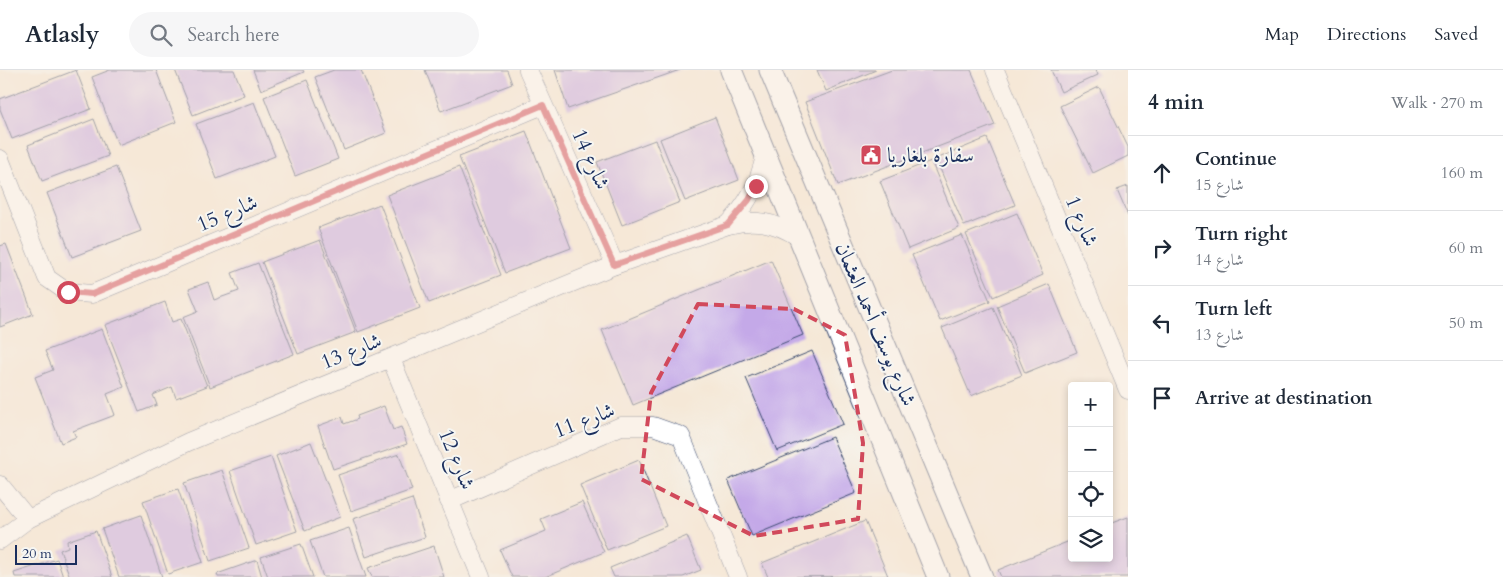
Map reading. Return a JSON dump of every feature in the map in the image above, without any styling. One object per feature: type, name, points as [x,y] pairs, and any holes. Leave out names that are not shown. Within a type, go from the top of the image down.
[{"type":"street","name":"شارع 14","points":[[528,70],[614,265]]},
{"type":"street","name":"شارع يوسف أحمد العثمان","points":[[731,70],[797,236],[938,577]]},
{"type":"street","name":"شارع يوسف أحمد العثمان","points":[[770,70],[982,577]]},
{"type":"street","name":"شارع 1","points":[[995,70],[1128,390]]},
{"type":"street","name":"شارع 15","points":[[0,159],[47,278],[68,292],[92,294],[543,105]]},
{"type":"street","points":[[728,225],[749,200],[762,171],[765,156]]},
{"type":"street","name":"شارع 13","points":[[0,540],[28,519],[188,442],[614,265],[743,221],[757,220],[785,228],[797,236]]},
{"type":"street","name":"شارع 12","points":[[391,359],[481,577]]},
{"type":"street","name":"شارع 11","points":[[449,501],[621,426],[653,426],[681,436],[738,577]]},
{"type":"street","points":[[0,485],[28,519]]},
{"type":"highlighted area","points":[[698,304],[794,309],[845,335],[863,443],[858,519],[754,536],[641,479],[651,393]]},
{"type":"building","points":[[76,70],[91,109],[12,139],[0,109],[0,99]]},
{"type":"building","points":[[110,70],[156,70],[176,122],[118,145],[92,77]]},
{"type":"building","points":[[175,70],[234,70],[244,95],[193,115]]},
{"type":"building","points":[[253,70],[303,70],[304,72],[261,90]]},
{"type":"building","points":[[334,70],[361,70],[386,133],[344,150],[315,77]]},
{"type":"building","points":[[425,70],[507,70],[512,84],[441,111]]},
{"type":"building","points":[[555,70],[680,70],[568,109]]},
{"type":"building","points":[[817,70],[876,70],[826,91]]},
{"type":"building","name":"سفارة بلغاريا","points":[[892,70],[971,70],[995,125],[838,185],[805,102]]},
{"type":"building","points":[[1051,70],[1096,70],[1098,75],[1061,92]]},
{"type":"building","points":[[307,80],[338,159],[295,176],[264,97]]},
{"type":"building","points":[[1099,87],[1128,147],[1128,156],[1093,173],[1060,106]]},
{"type":"building","points":[[254,102],[275,156],[217,179],[196,124]]},
{"type":"building","points":[[715,117],[739,180],[685,201],[660,139]]},
{"type":"building","points":[[94,119],[108,156],[42,181],[28,145]]},
{"type":"building","points":[[526,131],[571,248],[505,273],[459,157]]},
{"type":"building","points":[[987,138],[1015,205],[964,226],[936,159]]},
{"type":"building","points":[[655,140],[680,202],[622,225],[597,162]]},
{"type":"building","points":[[931,161],[959,228],[908,249],[880,181]]},
{"type":"building","points":[[116,167],[141,231],[72,257],[47,193]]},
{"type":"building","points":[[459,167],[501,275],[429,303],[387,195]]},
{"type":"building","points":[[1128,186],[1128,216],[1117,190]]},
{"type":"building","points":[[380,204],[420,308],[358,332],[318,228]]},
{"type":"building","points":[[1017,213],[1043,275],[993,297],[966,234]]},
{"type":"building","points":[[962,235],[990,301],[940,321],[912,255]]},
{"type":"building","points":[[320,240],[356,332],[298,354],[262,262]]},
{"type":"building","points":[[6,244],[33,314],[0,327],[0,246]]},
{"type":"building","points":[[771,260],[803,335],[633,405],[602,330]]},
{"type":"building","points":[[258,263],[294,354],[210,387],[183,317],[198,311],[189,289],[208,282],[214,300],[239,291],[232,273]]},
{"type":"building","points":[[1049,284],[1077,352],[1025,373],[997,306]]},
{"type":"building","points":[[165,302],[172,322],[181,319],[207,386],[176,398],[172,387],[153,395],[157,405],[139,412],[105,325]]},
{"type":"building","points":[[993,307],[1022,375],[971,396],[942,328]]},
{"type":"building","points":[[102,329],[124,387],[107,394],[115,415],[73,431],[76,437],[61,443],[35,377],[53,370],[45,351]]},
{"type":"building","points":[[812,351],[843,424],[777,451],[746,378]]},
{"type":"building","points":[[384,406],[393,430],[401,427],[407,444],[333,469],[318,426],[342,417],[344,424],[358,419],[357,416]]},
{"type":"building","points":[[832,437],[856,493],[752,536],[728,480]]},
{"type":"building","points":[[311,442],[340,517],[305,531],[276,456]]},
{"type":"building","points":[[399,454],[412,490],[351,511],[338,475]]},
{"type":"building","points":[[271,457],[297,531],[256,545],[230,471]]},
{"type":"building","points":[[639,460],[666,526],[607,550],[580,485]]},
{"type":"building","points":[[222,470],[249,548],[210,561],[184,483]]},
{"type":"building","points":[[178,489],[203,562],[168,574],[143,501]]},
{"type":"building","points":[[412,499],[425,537],[366,557],[353,519]]},
{"type":"building","points":[[582,502],[604,552],[545,577],[512,577],[500,550],[546,531],[541,519]]},
{"type":"building","points":[[141,515],[162,577],[119,577],[102,529]]},
{"type":"building","points":[[1128,517],[1128,577],[1001,577],[998,570],[1068,542],[1068,562],[1113,562],[1113,523]]},
{"type":"building","points":[[865,521],[888,576],[768,577],[762,563]]},
{"type":"building","points":[[349,528],[366,577],[323,577],[310,541]]},
{"type":"building","points":[[96,531],[112,577],[70,577],[60,550],[68,547],[67,541]]},
{"type":"building","points":[[687,536],[701,570],[683,577],[614,577],[610,568]]},
{"type":"building","points":[[301,544],[313,577],[268,577],[261,557]]},
{"type":"building","points":[[434,546],[444,577],[372,577],[368,568]]},
{"type":"building","points":[[57,559],[63,577],[15,577],[14,573]]},
{"type":"building","points":[[257,560],[262,577],[218,577],[217,574]]},
{"type":"place","name":"سفارة بلغاريا","points":[[871,155]]},
{"type":"route","points":[[68,292],[92,294],[543,105],[614,265],[728,225],[740,213],[756,186]]}]
